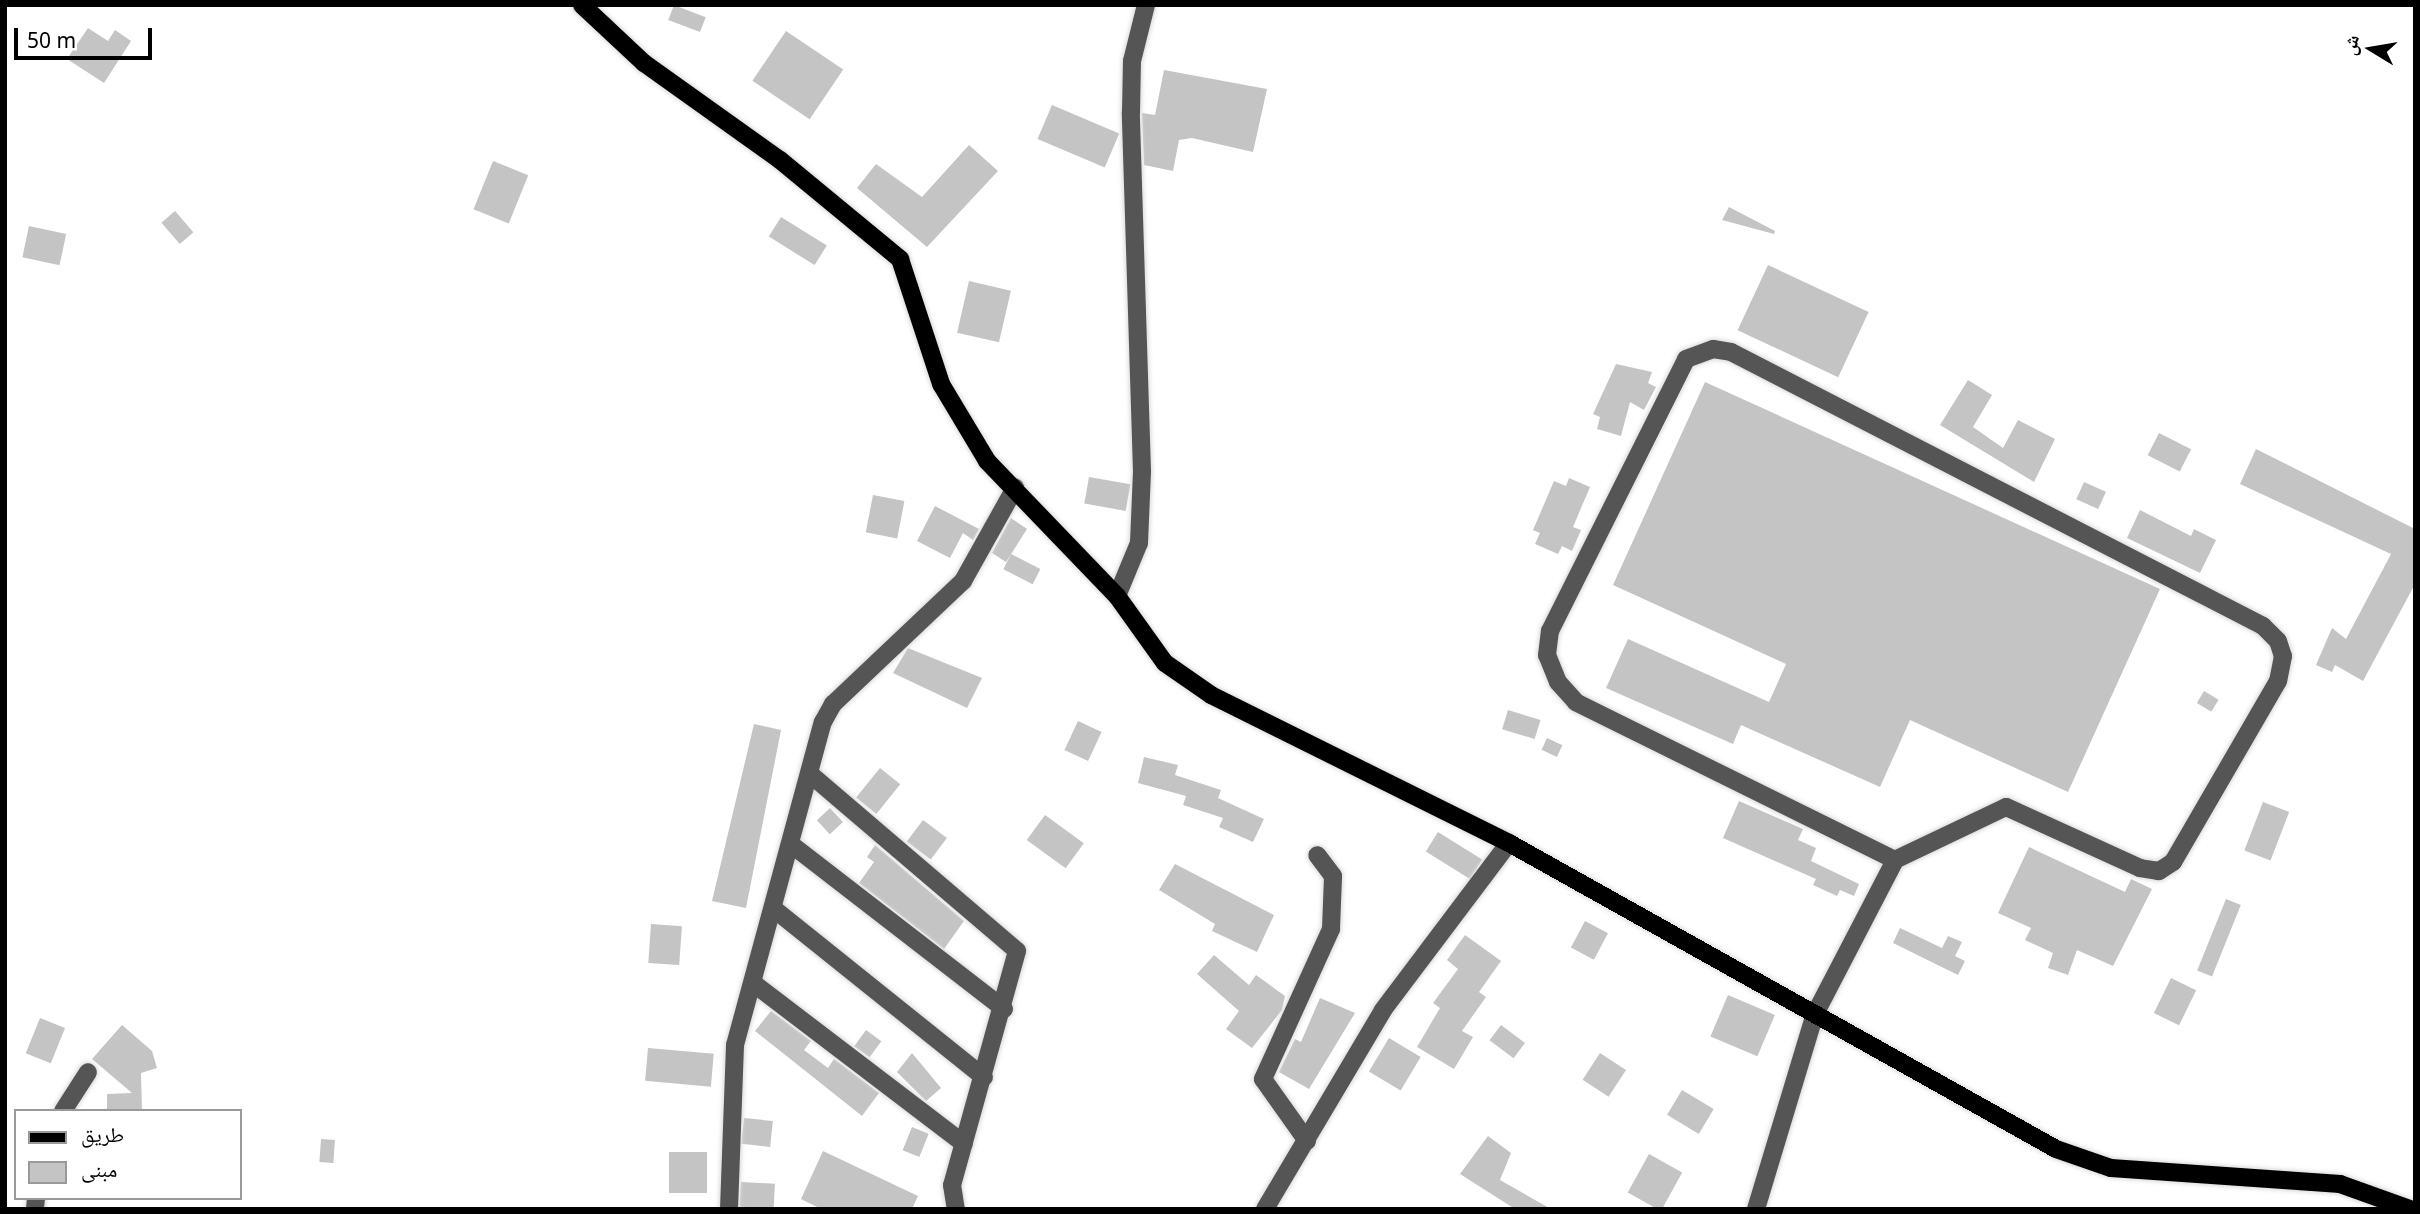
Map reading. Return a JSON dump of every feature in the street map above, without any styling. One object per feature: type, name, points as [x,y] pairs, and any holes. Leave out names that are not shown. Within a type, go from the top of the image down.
[{"type":"main road","points":[[582,5],[644,63],[780,160],[901,259],[941,384],[986,461],[1117,596],[1165,663],[1211,695],[1509,843],[1815,1014],[1968,1104],[2056,1149],[2111,1168],[2340,1184],[2410,1209]]},
{"type":"street","points":[[1117,596],[1139,543],[1142,483],[1132,61],[1146,5]]},
{"type":"street","points":[[1756,1209],[1815,1014],[1895,860],[2006,807],[2160,871],[2174,862],[2278,681],[2283,656],[2278,641],[2263,626],[1731,352],[1697,351],[1686,359],[1550,631],[1547,655],[1554,673],[1576,702],[1895,860]]},
{"type":"street","points":[[729,1209],[727,1135],[735,1045],[810,774],[833,704],[963,581],[1015,488]]},
{"type":"street","points":[[810,774],[1012,943],[1018,962],[952,1185],[956,1209]]},
{"type":"street","points":[[1265,1209],[1384,1010],[1509,843]]},
{"type":"street","points":[[792,845],[1004,1009]]},
{"type":"street","points":[[1307,1141],[1263,1079],[1331,929],[1333,876],[1317,855]]},
{"type":"street","points":[[774,909],[984,1077]]},
{"type":"street","points":[[752,983],[964,1144]]},
{"type":"street","points":[[64,1109],[88,1072]]},
{"type":"building","points":[[674,5],[706,17],[700,32],[668,20]]},
{"type":"building","points":[[88,28],[108,41],[115,30],[131,41],[104,83],[67,59]]},
{"type":"building","points":[[786,31],[843,70],[810,119],[752,81]]},
{"type":"building","points":[[1164,70],[1267,89],[1253,152],[1192,138],[1179,140],[1173,171],[1144,165],[1142,113],[1155,115]]},
{"type":"building","points":[[1052,105],[1119,134],[1105,168],[1038,139]]},
{"type":"building","points":[[969,145],[998,171],[927,247],[857,188],[876,164],[922,197]]},
{"type":"building","points":[[493,161],[528,175],[509,223],[474,209]]},
{"type":"building","points":[[1729,207],[1775,231],[1774,234],[1722,220]]},
{"type":"building","points":[[175,211],[193,232],[180,244],[161,223]]},
{"type":"building","points":[[781,217],[827,246],[815,265],[769,237]]},
{"type":"building","points":[[29,226],[66,234],[60,265],[22,257]]},
{"type":"building","points":[[1768,265],[1869,312],[1838,377],[1738,330]]},
{"type":"building","points":[[969,281],[1011,291],[999,342],[957,333]]},
{"type":"building","points":[[1616,364],[1652,372],[1648,383],[1656,387],[1644,410],[1630,402],[1621,436],[1597,429],[1600,417],[1593,414]]},
{"type":"building","points":[[1968,380],[1992,395],[1973,427],[2003,448],[2018,420],[2055,439],[2034,482],[1940,425]]},
{"type":"building","points":[[1705,382],[2160,589],[2068,792],[1910,720],[1880,787],[1741,725],[1733,744],[1606,688],[1628,639],[1769,702],[1786,664],[1613,585]]},
{"type":"building","points":[[2159,433],[2191,449],[2180,472],[2148,455]]},
{"type":"building","points":[[2256,449],[2415,529],[2415,584],[2363,681],[2335,665],[2332,672],[2316,665],[2332,628],[2346,639],[2391,554],[2240,484]]},
{"type":"building","points":[[1089,477],[1130,484],[1126,511],[1084,504]]},
{"type":"building","points":[[1569,478],[1590,487],[1573,527],[1581,530],[1572,551],[1562,546],[1558,554],[1535,544],[1540,533],[1533,530],[1554,481],[1566,486]]},
{"type":"building","points":[[2084,482],[2106,492],[2098,509],[2076,499]]},
{"type":"building","points":[[873,495],[904,501],[897,538],[866,532]]},
{"type":"building","points":[[935,506],[979,529],[973,540],[963,533],[950,558],[917,541]]},
{"type":"building","points":[[2140,510],[2191,536],[2194,529],[2216,540],[2200,573],[2127,538]]},
{"type":"building","points":[[1011,518],[1027,529],[1006,562],[992,553]]},
{"type":"building","points":[[1011,554],[1040,569],[1033,584],[1003,569]]},
{"type":"building","points":[[908,648],[982,678],[967,708],[893,673]]},
{"type":"building","points":[[2204,691],[2219,700],[2211,712],[2197,703]]},
{"type":"building","points":[[1508,710],[1541,720],[1535,739],[1502,729]]},
{"type":"building","points":[[1078,721],[1102,732],[1088,761],[1064,750]]},
{"type":"building","points":[[754,724],[781,730],[746,908],[712,901]]},
{"type":"building","points":[[1547,738],[1562,745],[1557,757],[1542,750]]},
{"type":"building","points":[[1144,757],[1178,765],[1175,775],[1221,790],[1218,798],[1264,819],[1253,842],[1219,827],[1223,818],[1183,805],[1186,796],[1138,783]]},
{"type":"building","points":[[880,768],[900,784],[876,814],[856,798]]},
{"type":"building","points":[[1739,801],[1803,829],[1798,840],[1816,848],[1811,861],[1859,884],[1854,896],[1840,890],[1837,896],[1813,885],[1816,879],[1723,838]]},
{"type":"building","points":[[2263,802],[2289,812],[2271,861],[2244,851]]},
{"type":"building","points":[[830,808],[843,822],[830,834],[817,820]]},
{"type":"building","points":[[1045,815],[1084,843],[1066,868],[1027,840]]},
{"type":"building","points":[[923,820],[947,838],[931,860],[907,842]]},
{"type":"building","points":[[1438,832],[1482,860],[1470,879],[1426,852]]},
{"type":"building","points":[[875,845],[964,921],[944,949],[859,883],[874,862],[867,857]]},
{"type":"building","points":[[2029,847],[2125,892],[2131,879],[2152,889],[2113,966],[2077,950],[2068,975],[2048,968],[2053,953],[2025,940],[2031,928],[1998,913]]},
{"type":"building","points":[[1175,864],[1274,915],[1257,952],[1212,931],[1215,924],[1159,890]]},
{"type":"building","points":[[2226,899],[2241,905],[2212,976],[2197,970]]},
{"type":"building","points":[[1585,921],[1608,933],[1594,960],[1571,947]]},
{"type":"building","points":[[651,924],[682,926],[679,965],[648,963]]},
{"type":"building","points":[[1900,928],[1942,948],[1948,936],[1962,942],[1955,956],[1965,961],[1958,975],[1893,943]]},
{"type":"building","points":[[1465,935],[1501,961],[1479,992],[1486,997],[1462,1031],[1473,1037],[1454,1069],[1417,1047],[1440,1008],[1433,1003],[1458,969],[1447,960]]},
{"type":"building","points":[[1214,955],[1249,985],[1256,975],[1285,996],[1282,1010],[1252,1048],[1226,1029],[1239,1011],[1197,974]]},
{"type":"building","points":[[2171,978],[2196,990],[2179,1025],[2154,1013]]},
{"type":"building","points":[[1728,995],[1775,1015],[1757,1056],[1710,1036]]},
{"type":"building","points":[[1320,998],[1355,1013],[1309,1089],[1279,1072],[1295,1039],[1301,1042]]},
{"type":"building","points":[[771,1011],[811,1041],[804,1050],[828,1068],[834,1059],[879,1093],[862,1116],[755,1031]]},
{"type":"building","points":[[40,1018],[65,1028],[51,1063],[26,1053]]},
{"type":"building","points":[[122,1025],[152,1051],[157,1068],[141,1073],[142,1109],[107,1109],[107,1094],[132,1093],[92,1059]]},
{"type":"building","points":[[1501,1025],[1525,1043],[1514,1058],[1490,1040]]},
{"type":"building","points":[[866,1030],[881,1041],[870,1057],[854,1046]]},
{"type":"building","points":[[1389,1038],[1421,1057],[1401,1090],[1369,1071]]},
{"type":"building","points":[[648,1048],[714,1054],[711,1087],[645,1081]]},
{"type":"building","points":[[912,1053],[941,1088],[926,1101],[897,1072]]},
{"type":"building","points":[[1600,1053],[1626,1070],[1609,1097],[1583,1080]]},
{"type":"building","points":[[1682,1090],[1714,1109],[1699,1134],[1667,1115]]},
{"type":"building","points":[[744,1118],[773,1121],[770,1147],[741,1144]]},
{"type":"building","points":[[912,1127],[929,1134],[919,1157],[903,1150]]},
{"type":"building","points":[[1488,1136],[1511,1153],[1500,1180],[1551,1209],[1515,1209],[1460,1174]]},
{"type":"building","points":[[321,1139],[335,1140],[333,1163],[319,1162]]},
{"type":"building","points":[[823,1151],[918,1196],[912,1209],[821,1209],[801,1199]]},
{"type":"building","points":[[669,1152],[707,1152],[707,1193],[669,1193]]},
{"type":"building","points":[[1649,1154],[1682,1172],[1662,1209],[1628,1192]]},
{"type":"building","points":[[741,1182],[775,1184],[774,1209],[740,1209]]}]
